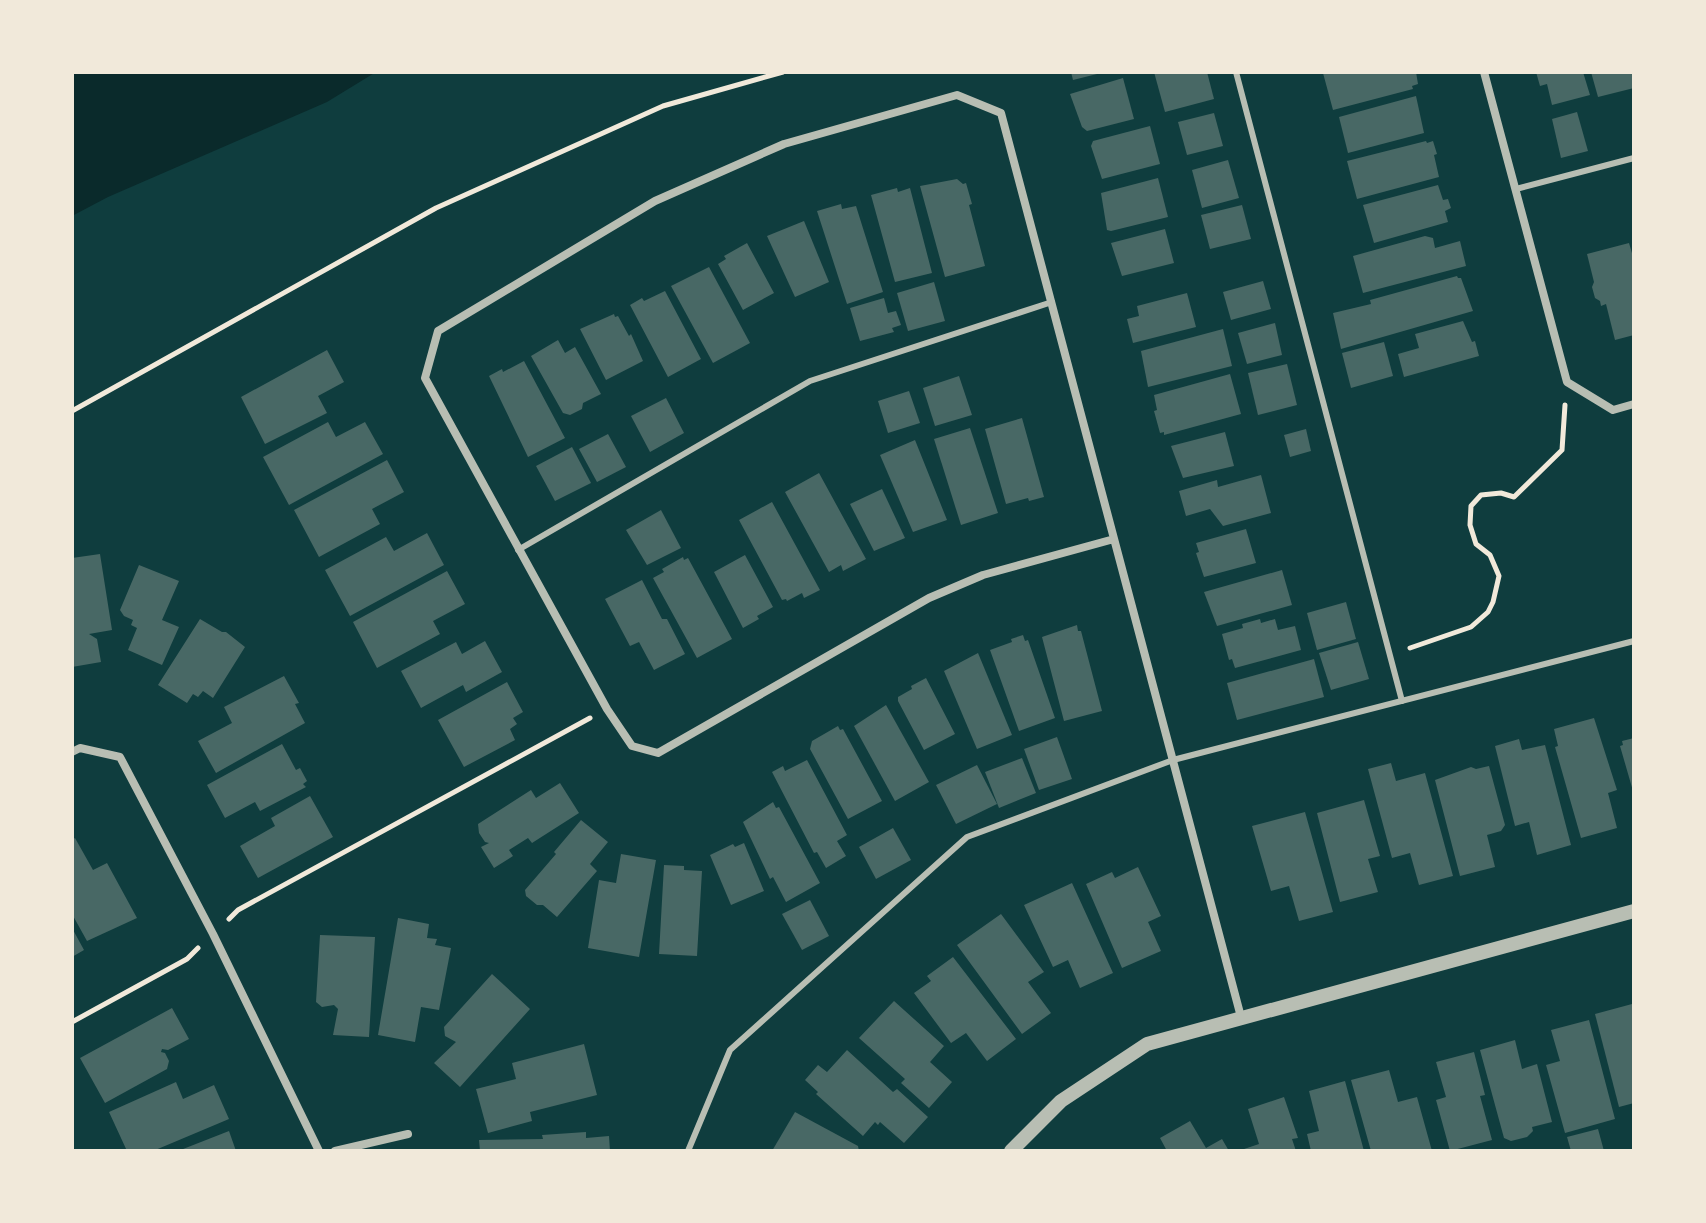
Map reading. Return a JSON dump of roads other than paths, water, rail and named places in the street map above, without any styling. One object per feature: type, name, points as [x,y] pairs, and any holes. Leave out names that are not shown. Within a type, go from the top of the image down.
[{"type":"street","points":[[1484,72],[1567,382],[1613,410],[1634,404]]},
{"type":"street","points":[[1114,539],[983,575],[929,598],[658,753],[632,746],[607,709],[425,378],[438,331],[655,201],[784,144],[957,95],[1001,113],[1241,1017]]},
{"type":"street","points":[[72,752],[80,748],[120,757],[213,934],[319,1151]]},
{"type":"street","points":[[1011,1151],[1061,1101],[1147,1044],[1634,911]]},
{"type":"street","points":[[335,1151],[408,1134]]},
{"type":"lane","points":[[1236,72],[1402,701]]},
{"type":"lane","points":[[1516,189],[1634,158]]},
{"type":"lane","points":[[518,550],[810,381],[1052,302]]},
{"type":"lane","points":[[688,1151],[730,1050],[967,837],[1173,760],[1634,641]]},
{"type":"water","points":[[72,72],[376,72],[327,102],[108,197],[72,216]]}]
